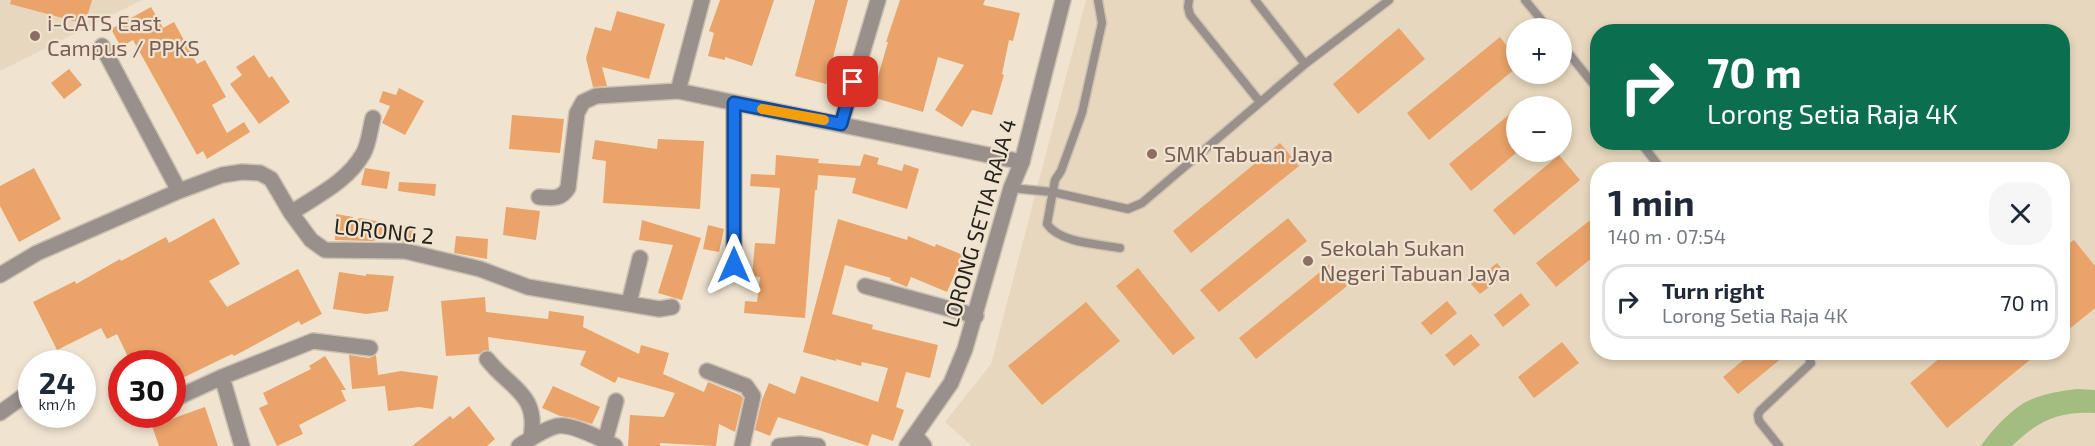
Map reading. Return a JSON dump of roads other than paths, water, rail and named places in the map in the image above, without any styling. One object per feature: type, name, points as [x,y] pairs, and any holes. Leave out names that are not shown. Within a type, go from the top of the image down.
[{"type":"street","points":[[678,91],[702,0]]},
{"type":"street","points":[[841,124],[878,0]]},
{"type":"street","name":"LORONG SETIA RAJA 4","points":[[915,442],[951,383],[966,349],[1011,188],[1022,162],[1064,0]]},
{"type":"street","points":[[102,46],[178,191]]},
{"type":"street","points":[[539,197],[557,198],[568,188],[577,113],[583,102],[596,96],[678,91],[1022,162]]},
{"type":"street","points":[[734,103],[734,265]]},
{"type":"street","points":[[291,213],[335,185],[350,171],[364,153],[373,118]]},
{"type":"street","name":"LORONG 2","points":[[0,275],[37,253],[178,191],[222,175],[242,172],[260,173],[271,178],[291,213],[311,240],[325,250],[405,251],[480,269],[528,287],[659,309],[672,307]]},
{"type":"street","points":[[629,303],[640,258]]},
{"type":"street","points":[[864,286],[976,316]]},
{"type":"street","points":[[186,394],[222,377],[313,342],[370,348]]},
{"type":"street","points":[[487,359],[523,393],[532,411],[534,425],[525,442]]},
{"type":"street","points":[[707,371],[746,386],[753,396],[742,446]]},
{"type":"street","points":[[222,377],[242,446]]},
{"type":"street","points":[[0,413],[18,400]]},
{"type":"street","points":[[525,442],[558,426],[585,431],[611,444],[616,401]]},
{"type":"street","points":[[779,446],[800,444],[818,446]]},
{"type":"lane","points":[[1098,0],[1102,23],[1082,113],[1052,192],[1047,224],[1051,231],[1060,237],[1120,248]]},
{"type":"lane","points":[[1189,0],[1190,15],[1260,102]]},
{"type":"lane","points":[[1255,0],[1305,64]]},
{"type":"lane","points":[[1011,188],[1052,192],[1128,209],[1142,202],[1305,64],[1389,0]]},
{"type":"lane","points":[[1525,0],[1540,18]]},
{"type":"lane","points":[[1572,58],[1590,80]]},
{"type":"lane","points":[[1646,150],[1656,162]]},
{"type":"lane","points":[[1779,446],[1758,416],[1760,411],[1811,363],[1810,360]]},
{"type":"place","name":"i-CATS East Campus / PPKS","points":[[35,36]]},
{"type":"place","name":"SMK Tabuan Jaya","points":[[1152,154]]},
{"type":"place","name":"Sekolah Sukan Negeri Tabuan Jaya","points":[[1308,261]]}]
